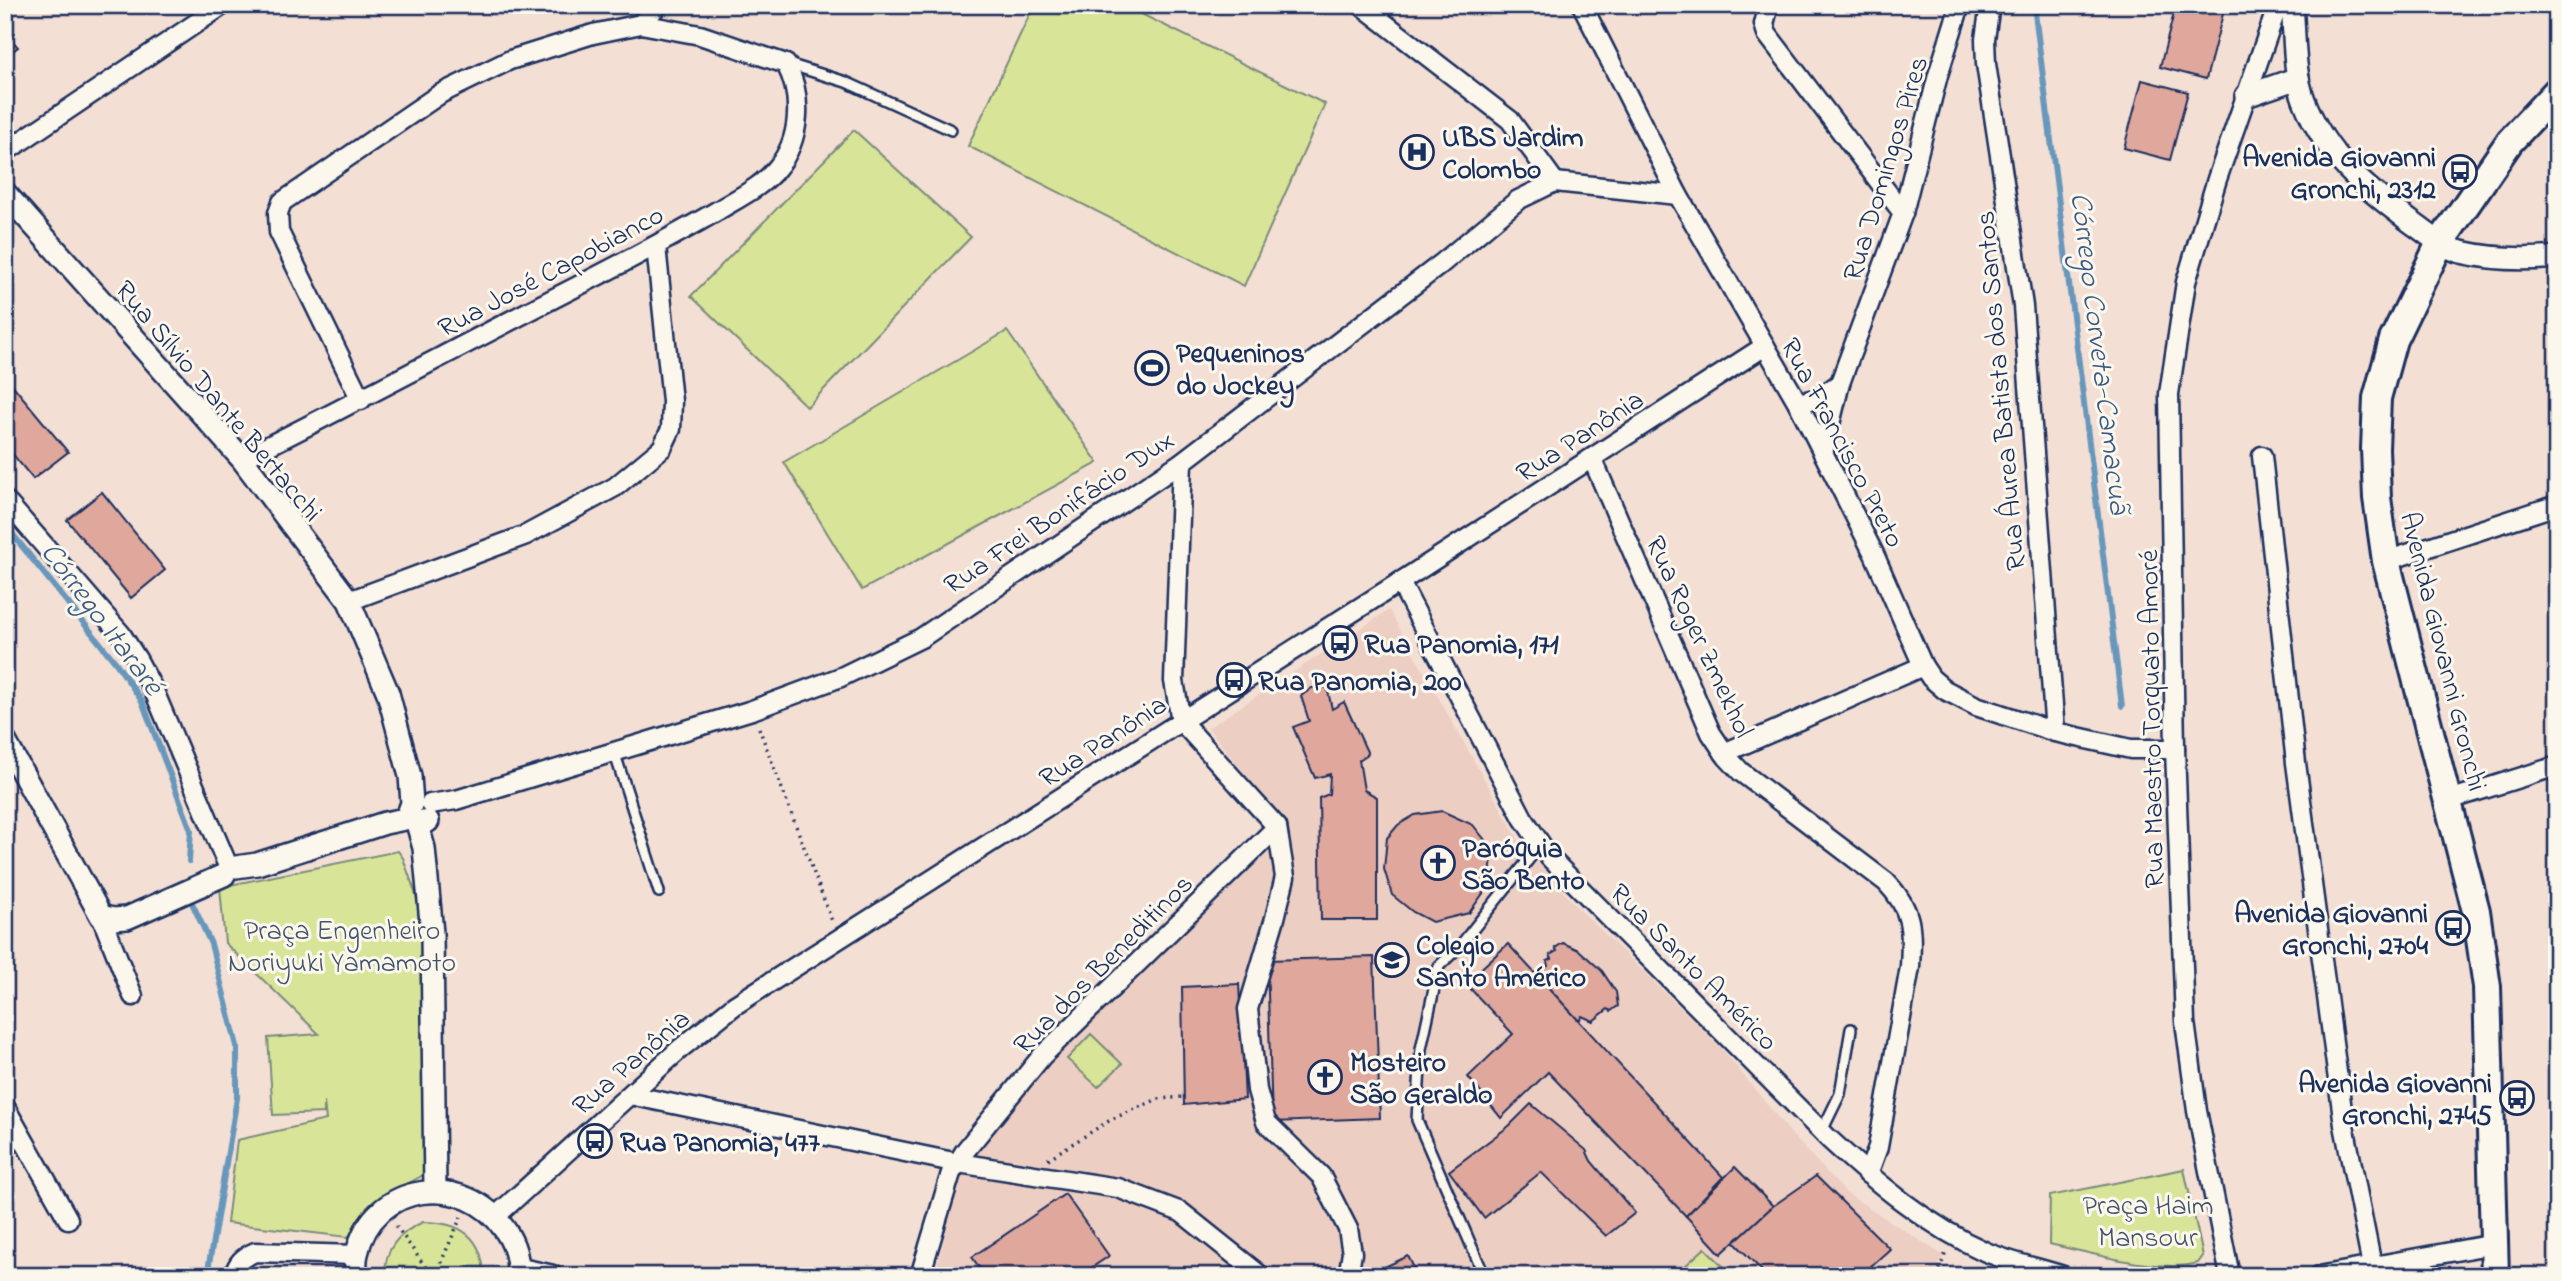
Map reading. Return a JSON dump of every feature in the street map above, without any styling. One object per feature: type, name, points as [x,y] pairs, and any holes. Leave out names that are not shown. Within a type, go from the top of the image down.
[{"type":"main road","name":"Avenida Giovanni Gronchi","points":[[2495,1276],[2487,987],[2476,911],[2386,561],[2377,498],[2377,398],[2393,340],[2440,243],[2510,141],[2557,91]]},
{"type":"street","points":[[5,152],[223,5]]},
{"type":"street","points":[[641,24],[658,5]]},
{"type":"street","points":[[1361,5],[1510,120],[1555,182],[1678,195]]},
{"type":"street","name":"Rua Francisco Preto","points":[[1583,5],[1678,195],[1798,403],[1874,554],[1923,666],[1931,678],[1955,696],[1976,706],[2056,732],[2130,749],[2175,749]]},
{"type":"street","points":[[1769,5],[1764,24],[1767,34],[1903,213]]},
{"type":"street","name":"Rua Domingos Pires","points":[[1823,453],[1840,383],[1903,213],[1938,75],[1960,5]]},
{"type":"street","name":"Rua Áurea Batista dos Santos","points":[[1990,5],[1985,40],[1986,64],[2023,306],[2056,732]]},
{"type":"street","name":"Rua Maestro Torquato Amoré","points":[[2230,1276],[2197,1111],[2185,1022],[2175,749],[2169,394],[2186,282],[2217,179],[2278,5]]},
{"type":"street","points":[[2292,5],[2298,78],[2303,97],[2318,133],[2366,188],[2440,243],[2461,251],[2507,257],[2557,257]]},
{"type":"street","points":[[2295,34],[2304,5]]},
{"type":"street","points":[[361,400],[279,232],[278,213],[282,202],[440,94],[510,60],[593,34],[641,24],[700,35],[786,64]]},
{"type":"street","name":"Rua José Capobianco","points":[[242,459],[656,246],[758,186],[776,170],[792,148],[797,116],[793,78],[786,64]]},
{"type":"street","points":[[2246,96],[2298,78]]},
{"type":"street","name":"Rua Frei Bonifácio Dux","points":[[101,916],[127,918],[234,871],[752,710],[841,677],[921,638],[1182,462],[1441,264],[1518,201],[1555,182]]},
{"type":"street","name":"Rua Sílvio Dante Bertacchi","points":[[5,193],[242,459],[349,601],[388,693],[420,812],[432,933],[435,1191]]},
{"type":"street","points":[[349,601],[526,535],[615,486],[662,447],[671,429],[673,401],[656,246]]},
{"type":"street","name":"Rua Panônia","points":[[496,1216],[681,1048],[735,1005],[1765,346]]},
{"type":"street","points":[[1798,403],[1819,398],[1840,383]]},
{"type":"street","points":[[1819,398],[1826,411],[1829,426]]},
{"type":"street","points":[[2262,456],[2296,763],[2341,1098],[2372,1266]]},
{"type":"street","name":"Rua Roger Zmekhol","points":[[1592,457],[1711,733],[1724,753],[1741,772],[1886,882],[1901,898],[1909,916],[1912,940],[1910,967],[1878,1147],[1868,1174]]},
{"type":"street","points":[[1182,462],[1174,681],[1181,721],[1278,827],[1285,877],[1248,1009],[1257,1090],[1266,1122],[1321,1176],[1348,1229],[1352,1253],[1348,1276]]},
{"type":"street","points":[[5,500],[121,634],[137,659],[154,691],[234,871]]},
{"type":"street","points":[[2386,561],[2557,505]]},
{"type":"street","name":"Rua Santo Américo","points":[[1400,582],[1523,818],[1550,858],[1868,1174],[1922,1218],[1987,1252],[2063,1276]]},
{"type":"street","points":[[1724,753],[1923,666]]},
{"type":"street","points":[[5,741],[101,916],[133,996]]},
{"type":"street","points":[[2449,800],[2557,766]]},
{"type":"street","name":"Rua dos Beneditinos","points":[[920,1276],[951,1173],[965,1151],[1042,1056],[1278,827]]},
{"type":"street","points":[[630,1094],[958,1163],[1118,1188],[1181,1212],[1261,1276]]},
{"type":"street","points":[[5,1107],[68,1219]]},
{"type":"street","points":[[234,1276],[245,1255],[255,1252],[356,1265],[364,1235],[376,1217],[413,1194],[435,1191],[457,1193],[478,1202],[496,1216],[512,1241],[518,1272],[551,1276]]},
{"type":"street","points":[[2319,1276],[2494,1244]]},
{"type":"lane","points":[[786,64],[846,82],[951,130]]},
{"type":"lane","points":[[614,751],[659,892]]},
{"type":"lane","points":[[1484,1275],[1417,1120],[1421,1049],[1439,966],[1459,947],[1541,844]]},
{"type":"lane","points":[[1822,1131],[1840,1094],[1852,1029]]},
{"type":"path","points":[[752,710],[839,939]]},
{"type":"path","points":[[1032,1173],[1038,1166],[1112,1119],[1158,1098],[1184,1097]]},
{"type":"path","points":[[385,1210],[434,1276],[469,1198]]},
{"type":"path","points":[[1937,1276],[1952,1233]]},
{"type":"path","points":[[463,1276],[518,1272]]},
{"type":"shaded area","name":"Colegio Santo Américo","points":[[1389,610],[1521,844],[1578,908],[1717,1043],[1794,1137],[1846,1193],[1944,1256],[1933,1276],[934,1276],[963,1168],[1049,1061],[1284,835],[1277,814],[1208,728]]},
{"type":"green space","points":[[1034,5],[1123,5],[1325,104],[1244,286],[968,146]]},
{"type":"green space","points":[[854,130],[971,237],[807,407],[691,296]]},
{"type":"green space","points":[[1007,331],[1098,463],[862,590],[784,462]]},
{"type":"green space","name":"Praça Engenheiro Noriyuki Yamamoto","points":[[398,851],[421,909],[425,1174],[382,1198],[348,1237],[227,1223],[237,1140],[326,1120],[324,1102],[324,1113],[273,1115],[268,1038],[319,1034],[225,943],[220,887]]},
{"type":"green space","points":[[1091,1034],[1122,1064],[1098,1087],[1067,1059]]},
{"type":"green space","name":"Praça Haim Mansour","points":[[2184,1169],[2203,1256],[2198,1263],[2183,1266],[2145,1264],[2049,1244],[2050,1196]]},
{"type":"green space","points":[[423,1222],[448,1225],[467,1234],[479,1251],[484,1276],[385,1276],[390,1250],[407,1231]]},
{"type":"green space","points":[[1705,1248],[1733,1276],[1674,1276]]},
{"type":"building","points":[[2176,5],[2205,5],[2224,10],[2206,79],[2160,67]]},
{"type":"building","points":[[5,32],[18,47],[5,57]]},
{"type":"building","points":[[2142,80],[2188,92],[2170,160],[2124,148]]},
{"type":"building","points":[[5,376],[68,452],[33,479],[5,445]]},
{"type":"building","points":[[102,492],[165,570],[131,598],[67,520]]},
{"type":"building","points":[[1327,687],[1332,709],[1344,702],[1368,754],[1359,760],[1364,790],[1377,797],[1377,920],[1321,920],[1319,798],[1329,794],[1330,774],[1315,778],[1293,727],[1309,721],[1301,696],[1312,688]]},
{"type":"building","name":"Paróquia São Bento","points":[[1442,811],[1473,825],[1485,840],[1492,857],[1489,885],[1469,913],[1432,922],[1413,912],[1392,895],[1384,869],[1387,838],[1398,825],[1415,815]]},
{"type":"building","points":[[1563,943],[1579,950],[1602,971],[1616,992],[1618,1006],[1611,1011],[1608,1009],[1593,1021],[1582,1016],[1579,1021],[1544,983],[1549,981],[1542,970],[1548,966],[1547,961],[1552,959],[1550,955],[1557,951],[1555,948]]},
{"type":"building","points":[[1508,944],[1723,1177],[1686,1216],[1548,1072],[1501,1118],[1468,1077],[1513,1034],[1465,983]]},
{"type":"building","name":"Mosteiro São Geraldo","points":[[1374,957],[1380,1118],[1272,1122],[1267,960]]},
{"type":"building","points":[[1239,984],[1245,1099],[1184,1105],[1182,987]]},
{"type":"building","points":[[1531,1104],[1586,1150],[1591,1161],[1635,1213],[1606,1236],[1541,1172],[1484,1218],[1449,1171],[1509,1126]]},
{"type":"building","points":[[1735,1167],[1773,1206],[1721,1254],[1686,1216]]},
{"type":"building","points":[[1816,1176],[1890,1249],[1860,1276],[1767,1276],[1734,1242],[1773,1206]]},
{"type":"building","points":[[1065,1194],[1109,1256],[1079,1276],[985,1276],[972,1257]]},
{"type":"building","points":[[1408,1256],[1418,1276],[1379,1276],[1376,1271]]},
{"type":"waterway","name":"Córrego Corveta-Camacuã","points":[[2034,5],[2122,706]]},
{"type":"waterway","name":"Córrego Itararé","points":[[5,525],[116,663],[142,701],[191,830],[189,861]]},
{"type":"waterway","name":"Córrego Itararé","points":[[193,905],[211,944],[237,1046],[237,1098],[207,1276]]},
{"type":"place","name":"UBS Jardim Colombo","points":[[1417,152]]},
{"type":"place","name":"Avenida Giovanni Gronchi, 2312","points":[[2460,172]]},
{"type":"place","name":"Pequeninos do Jockey","points":[[1152,368]]},
{"type":"place","name":"Rua Panomia, 171","points":[[1340,643]]},
{"type":"place","name":"Rua Panomia, 200","points":[[1234,680]]},
{"type":"place","name":"Paróquia São Bento","points":[[1438,863]]},
{"type":"place","name":"Avenida Giovanni Gronchi, 2704","points":[[2453,928]]},
{"type":"place","name":"Colegio Santo Américo","points":[[1392,960]]},
{"type":"place","name":"Mosteiro São Geraldo","points":[[1325,1077]]},
{"type":"place","name":"Avenida Giovanni Gronchi, 2745","points":[[2517,1098]]},
{"type":"place","name":"Rua Panomia, 477","points":[[595,1141]]}]
